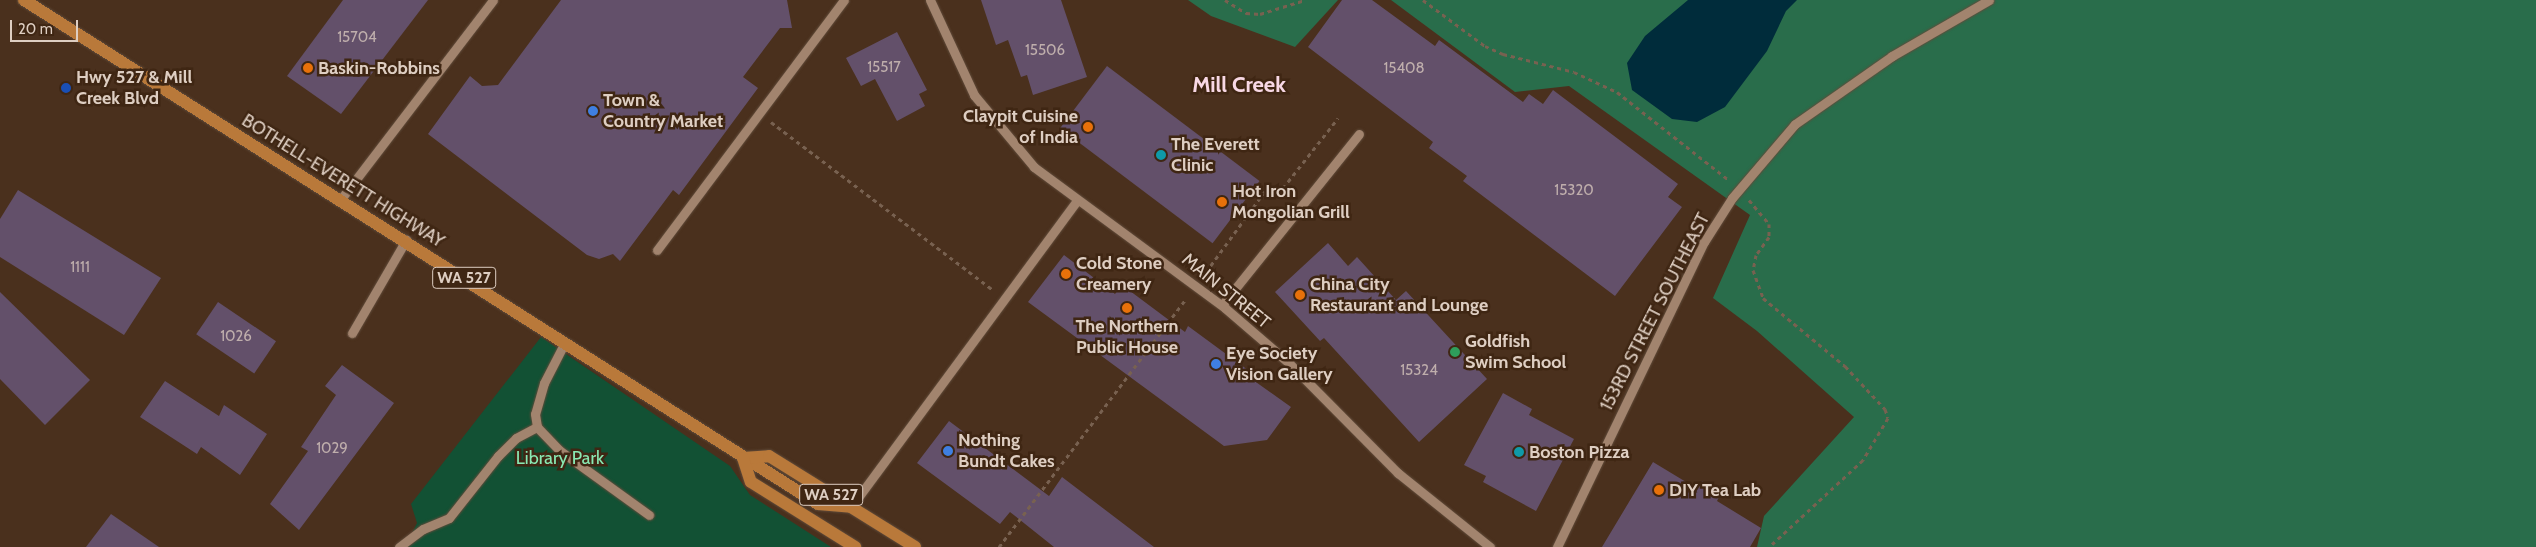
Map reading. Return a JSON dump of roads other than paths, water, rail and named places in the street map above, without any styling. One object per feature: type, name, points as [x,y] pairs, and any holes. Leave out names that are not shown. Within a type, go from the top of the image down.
[{"type":"main road","name":"BOTHELL-EVERETT HIGHWAY","points":[[24,0],[406,240],[564,344],[743,458]]},
{"type":"main road","name":"WA 527","points":[[855,547],[751,482],[743,458],[770,456],[915,547]]},
{"type":"street","points":[[341,199],[493,0]]},
{"type":"street","points":[[657,250],[844,0]]},
{"type":"street","name":"MAIN STREET","points":[[930,0],[974,96],[1034,167],[1222,305],[1289,363],[1398,473],[1490,547]]},
{"type":"street","name":"153RD STREET SOUTHEAST","points":[[1557,547],[1695,260],[1732,198],[1795,124],[1892,56],[1989,0]]},
{"type":"street","points":[[1222,305],[1359,134]]},
{"type":"street","points":[[851,507],[1077,200]]},
{"type":"street","points":[[352,333],[406,240]]},
{"type":"street","points":[[564,344],[544,383],[535,414],[537,427],[559,450],[649,515]]},
{"type":"street","points":[[402,544],[449,518],[498,456],[516,438],[537,427]]},
{"type":"water","points":[[1688,0],[1797,0],[1786,11],[1767,51],[1725,107],[1697,122],[1672,119],[1632,90],[1627,63],[1645,36]]},
{"type":"place","name":"Baskin-Robbins","points":[[308,68]]},
{"type":"place","name":"Hwy 527 & Mill Creek Blvd","points":[[66,88]]},
{"type":"place","name":"Town & Country Market","points":[[593,111]]},
{"type":"place","name":"Claypit Cuisine of India","points":[[1088,127]]},
{"type":"place","name":"The Everett Clinic","points":[[1161,155]]},
{"type":"place","name":"Hot Iron Mongolian Grill","points":[[1222,202]]},
{"type":"place","name":"Cold Stone Creamery","points":[[1066,274]]},
{"type":"place","name":"China City Restaurant and Lounge","points":[[1300,295]]},
{"type":"place","name":"The Northern Public House","points":[[1127,308]]},
{"type":"place","name":"Goldfish Swim School","points":[[1455,352]]},
{"type":"place","name":"Eye Society Vision Gallery","points":[[1216,364]]},
{"type":"place","name":"Nothing Bundt Cakes","points":[[948,451]]},
{"type":"place","name":"Boston Pizza","points":[[1519,452]]},
{"type":"place","name":"DIY Tea Lab","points":[[1659,490]]},
{"type":"district","name":"Mill Creek","points":[[1239,85]]},
{"type":"park label","name":"Library Park","points":[[560,458]]}]
